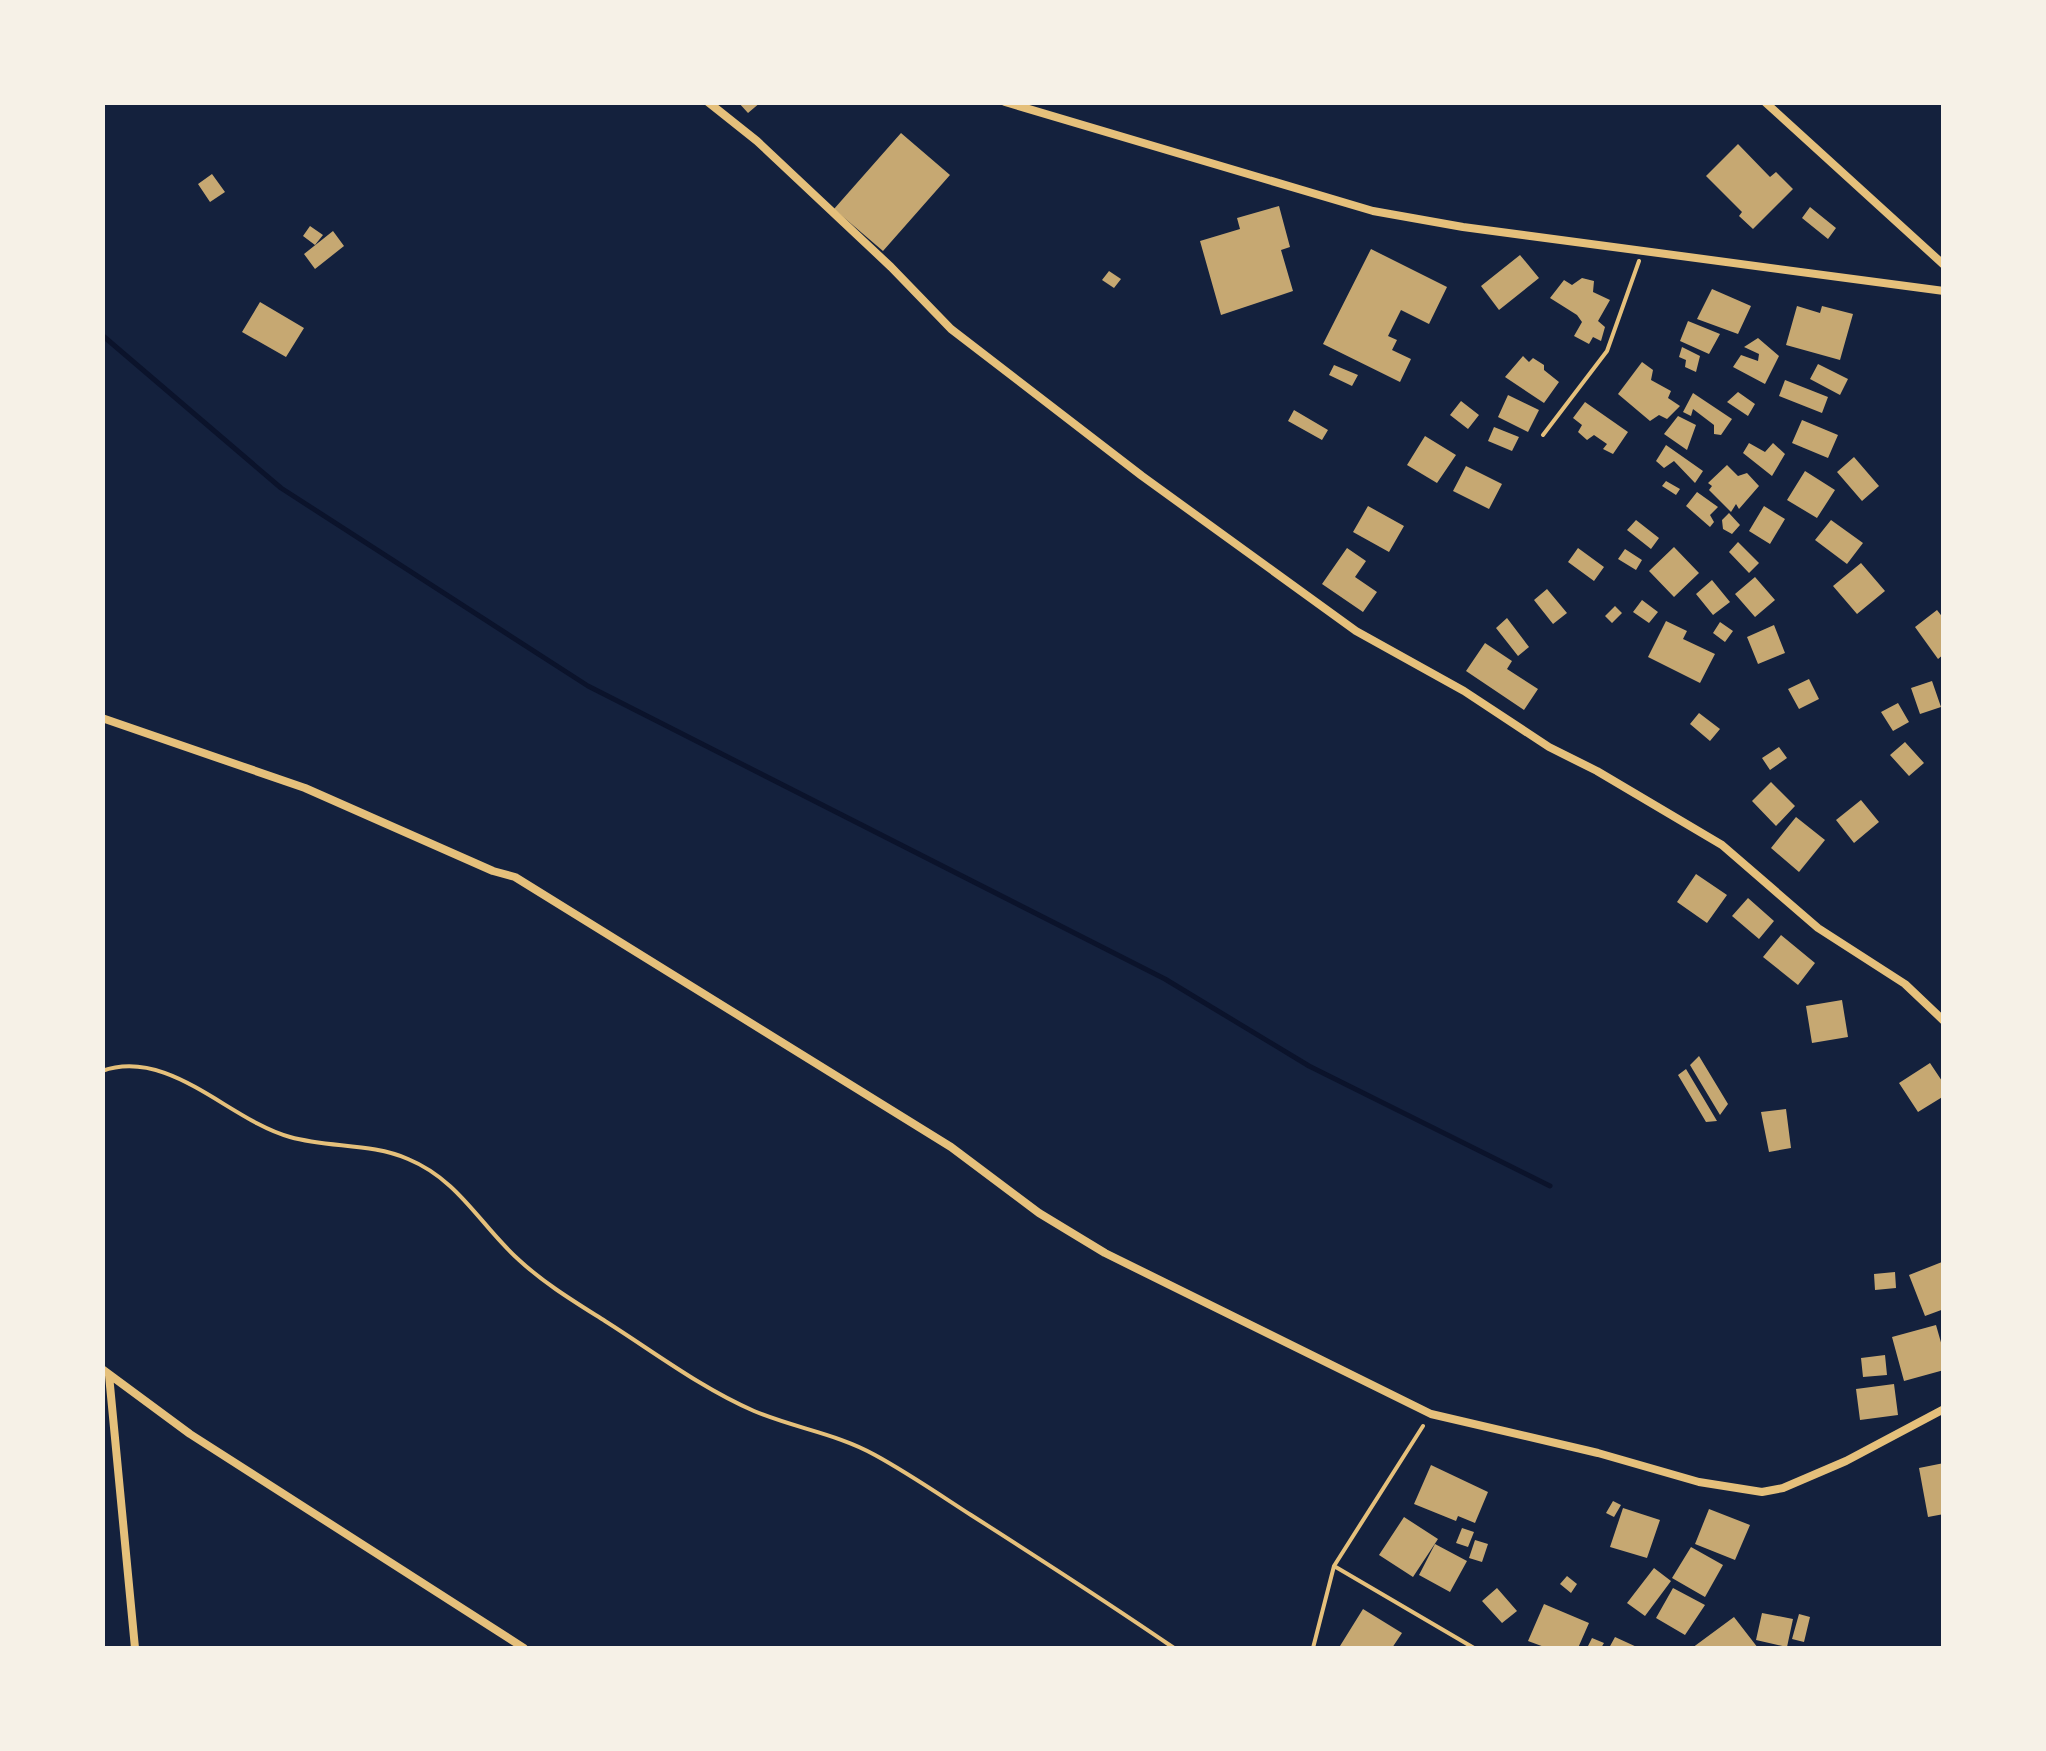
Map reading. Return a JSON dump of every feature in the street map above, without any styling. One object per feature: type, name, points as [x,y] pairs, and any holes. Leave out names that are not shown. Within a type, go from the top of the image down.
[{"type":"street","points":[[708,102],[757,141],[951,329],[1142,476],[1332,616],[1722,845],[1818,928],[1905,984],[1944,1022]]},
{"type":"street","points":[[1004,102],[1373,211],[1463,227],[1944,292]]},
{"type":"street","points":[[1765,102],[1944,266]]},
{"type":"street","points":[[102,718],[305,788],[493,871],[515,877],[773,1040],[951,1146],[1039,1213],[1092,1245],[1431,1414],[1699,1482],[1762,1492],[1846,1462],[1944,1409]]},
{"type":"street","points":[[106,1372],[135,1648]]},
{"type":"street","points":[[106,1372],[238,1465],[524,1648]]},
{"type":"path","points":[[1543,434],[1608,351],[1642,252]]},
{"type":"path","points":[[102,1072],[116,1066],[138,1066],[188,1083],[285,1136],[319,1144],[368,1148],[425,1168],[464,1196],[516,1257],[583,1307],[720,1394],[756,1412],[875,1454],[1174,1648]]},
{"type":"path","points":[[1313,1648],[1334,1566],[1431,1414]]},
{"type":"path","points":[[1334,1566],[1474,1648]]},
{"type":"building","points":[[738,102],[761,102],[748,113]]},
{"type":"building","points":[[901,133],[950,175],[883,251],[834,209]]},
{"type":"building","points":[[1738,144],[1770,177],[1776,172],[1793,189],[1753,229],[1739,216],[1742,212],[1706,176]]},
{"type":"building","points":[[212,174],[225,192],[210,202],[198,184]]},
{"type":"building","points":[[1279,206],[1290,247],[1281,250],[1293,291],[1221,315],[1200,241],[1240,229],[1237,218]]},
{"type":"building","points":[[1810,207],[1836,228],[1828,239],[1802,218]]},
{"type":"building","points":[[310,226],[323,235],[315,245],[303,236]]},
{"type":"building","points":[[333,231],[344,246],[315,269],[304,254]]},
{"type":"building","points":[[1371,249],[1447,287],[1429,324],[1401,310],[1388,336],[1397,340],[1392,350],[1411,359],[1400,382],[1323,344]]},
{"type":"building","points":[[1520,255],[1539,278],[1499,310],[1481,286]]},
{"type":"building","points":[[1109,271],[1121,279],[1114,288],[1102,280]]},
{"type":"building","points":[[1582,278],[1594,281],[1593,292],[1610,300],[1598,321],[1605,327],[1601,341],[1593,337],[1589,344],[1574,336],[1582,322],[1577,315],[1550,298],[1564,280],[1572,285]]},
{"type":"building","points":[[1712,289],[1751,306],[1738,334],[1697,319]]},
{"type":"building","points":[[260,302],[304,328],[286,357],[242,332]]},
{"type":"building","points":[[1797,306],[1820,313],[1822,306],[1853,314],[1840,360],[1786,345]]},
{"type":"building","points":[[1688,321],[1720,334],[1709,354],[1680,341]]},
{"type":"building","points":[[1758,338],[1779,356],[1765,384],[1733,367],[1741,355],[1758,361],[1759,354],[1744,347]]},
{"type":"building","points":[[1682,347],[1700,356],[1696,372],[1685,367],[1686,360],[1679,357]]},
{"type":"building","points":[[1523,356],[1529,362],[1533,358],[1544,365],[1544,370],[1559,382],[1544,403],[1505,377]]},
{"type":"building","points":[[1642,362],[1653,370],[1651,380],[1671,391],[1668,398],[1680,406],[1667,419],[1659,415],[1650,421],[1618,394]]},
{"type":"building","points":[[1818,364],[1848,379],[1840,395],[1810,379]]},
{"type":"building","points":[[1334,365],[1358,375],[1352,386],[1329,375]]},
{"type":"building","points":[[1785,380],[1828,397],[1822,413],[1779,396]]},
{"type":"building","points":[[1738,392],[1755,404],[1748,416],[1727,402]]},
{"type":"building","points":[[1693,393],[1732,419],[1721,435],[1714,434],[1714,425],[1693,409],[1691,416],[1683,412]]},
{"type":"building","points":[[1508,395],[1539,410],[1528,432],[1498,417]]},
{"type":"building","points":[[1461,401],[1479,415],[1468,429],[1450,415]]},
{"type":"building","points":[[1585,402],[1628,432],[1613,454],[1603,449],[1607,444],[1594,435],[1587,440],[1578,432],[1582,425],[1573,418]]},
{"type":"building","points":[[1294,410],[1328,430],[1322,440],[1288,421]]},
{"type":"building","points":[[1678,416],[1696,425],[1687,450],[1664,434]]},
{"type":"building","points":[[1802,420],[1838,435],[1828,458],[1792,443]]},
{"type":"building","points":[[1494,427],[1519,437],[1512,451],[1488,441]]},
{"type":"building","points":[[1425,436],[1456,455],[1437,483],[1407,465]]},
{"type":"building","points":[[1749,443],[1765,452],[1773,443],[1785,454],[1772,476],[1743,453]]},
{"type":"building","points":[[1666,445],[1703,471],[1695,483],[1674,461],[1664,468],[1656,461]]},
{"type":"building","points":[[1854,457],[1879,486],[1862,501],[1837,472]]},
{"type":"building","points":[[1727,465],[1738,476],[1747,473],[1759,486],[1739,509],[1736,504],[1731,512],[1709,490],[1712,486],[1708,483]]},
{"type":"building","points":[[1466,466],[1502,484],[1489,509],[1453,491]]},
{"type":"building","points":[[1805,471],[1835,490],[1817,518],[1787,500]]},
{"type":"building","points":[[1666,481],[1680,489],[1676,495],[1662,486]]},
{"type":"building","points":[[1697,492],[1718,507],[1710,515],[1714,522],[1710,527],[1686,506]]},
{"type":"building","points":[[1368,506],[1404,526],[1389,552],[1353,532]]},
{"type":"building","points":[[1764,506],[1785,519],[1770,544],[1749,531]]},
{"type":"building","points":[[1729,513],[1740,525],[1732,534],[1723,529],[1722,520]]},
{"type":"building","points":[[1636,520],[1659,538],[1651,549],[1627,530]]},
{"type":"building","points":[[1831,520],[1863,543],[1847,564],[1815,540]]},
{"type":"building","points":[[1738,542],[1759,563],[1749,573],[1729,552]]},
{"type":"building","points":[[1674,547],[1699,573],[1674,597],[1649,571]]},
{"type":"building","points":[[1347,548],[1366,561],[1355,577],[1377,592],[1363,612],[1322,584]]},
{"type":"building","points":[[1578,548],[1604,567],[1594,581],[1568,562]]},
{"type":"building","points":[[1625,549],[1642,560],[1636,570],[1618,559]]},
{"type":"building","points":[[1861,563],[1885,591],[1857,614],[1833,586]]},
{"type":"building","points":[[1755,577],[1775,600],[1755,617],[1735,594]]},
{"type":"building","points":[[1712,580],[1730,602],[1713,615],[1696,594]]},
{"type":"building","points":[[1547,589],[1567,613],[1553,624],[1534,600]]},
{"type":"building","points":[[1642,600],[1658,612],[1649,623],[1633,612]]},
{"type":"building","points":[[1615,606],[1622,613],[1612,623],[1605,616]]},
{"type":"building","points":[[1937,610],[1944,619],[1944,654],[1938,659],[1915,627]]},
{"type":"building","points":[[1507,618],[1529,647],[1518,656],[1496,628]]},
{"type":"building","points":[[1666,621],[1687,631],[1683,639],[1715,654],[1700,683],[1648,657]]},
{"type":"building","points":[[1720,622],[1733,631],[1725,642],[1713,633]]},
{"type":"building","points":[[1774,625],[1785,653],[1758,664],[1747,637]]},
{"type":"building","points":[[1485,643],[1512,661],[1507,669],[1538,689],[1524,710],[1466,671]]},
{"type":"building","points":[[1809,679],[1819,699],[1799,709],[1788,689]]},
{"type":"building","points":[[1932,681],[1941,707],[1920,714],[1911,688]]},
{"type":"building","points":[[1898,703],[1909,722],[1893,731],[1881,712]]},
{"type":"building","points":[[1699,713],[1720,729],[1710,741],[1690,724]]},
{"type":"building","points":[[1905,742],[1924,763],[1909,776],[1890,755]]},
{"type":"building","points":[[1779,747],[1787,758],[1770,770],[1762,758]]},
{"type":"building","points":[[1771,782],[1795,806],[1776,826],[1752,801]]},
{"type":"building","points":[[1861,800],[1879,822],[1854,843],[1836,820]]},
{"type":"building","points":[[1796,817],[1825,840],[1799,872],[1771,848]]},
{"type":"building","points":[[1696,874],[1727,895],[1707,923],[1677,902]]},
{"type":"building","points":[[1748,898],[1774,921],[1759,939],[1732,916]]},
{"type":"building","points":[[1781,935],[1815,963],[1798,985],[1763,957]]},
{"type":"building","points":[[1842,1000],[1848,1037],[1812,1043],[1806,1006]]},
{"type":"building","points":[[1699,1056],[1728,1104],[1720,1115],[1690,1065]]},
{"type":"building","points":[[1930,1063],[1944,1084],[1944,1096],[1918,1112],[1899,1083]]},
{"type":"building","points":[[1686,1069],[1717,1121],[1706,1122],[1678,1075]]},
{"type":"building","points":[[1786,1109],[1791,1148],[1769,1152],[1761,1112]]},
{"type":"building","points":[[1942,1262],[1944,1309],[1925,1316],[1909,1275]]},
{"type":"building","points":[[1895,1272],[1896,1288],[1875,1290],[1874,1274]]},
{"type":"building","points":[[1936,1325],[1944,1370],[1904,1381],[1892,1337]]},
{"type":"building","points":[[1885,1355],[1887,1375],[1863,1377],[1861,1358]]},
{"type":"building","points":[[1894,1384],[1898,1415],[1860,1420],[1856,1389]]},
{"type":"building","points":[[1944,1463],[1944,1514],[1928,1517],[1919,1468]]},
{"type":"building","points":[[1431,1465],[1488,1492],[1475,1523],[1458,1516],[1456,1521],[1414,1504]]},
{"type":"building","points":[[1613,1501],[1621,1505],[1614,1517],[1606,1513]]},
{"type":"building","points":[[1623,1508],[1660,1520],[1647,1558],[1610,1547]]},
{"type":"building","points":[[1709,1509],[1750,1525],[1735,1560],[1695,1544]]},
{"type":"building","points":[[1404,1517],[1438,1539],[1413,1577],[1379,1555]]},
{"type":"building","points":[[1462,1528],[1474,1532],[1468,1547],[1456,1543]]},
{"type":"building","points":[[1475,1540],[1488,1544],[1482,1562],[1469,1558]]},
{"type":"building","points":[[1435,1544],[1467,1561],[1450,1592],[1419,1575]]},
{"type":"building","points":[[1691,1547],[1723,1565],[1705,1597],[1672,1578]]},
{"type":"building","points":[[1654,1568],[1671,1581],[1645,1616],[1627,1603]]},
{"type":"building","points":[[1567,1576],[1577,1584],[1571,1593],[1560,1584]]},
{"type":"building","points":[[1497,1588],[1517,1611],[1502,1623],[1482,1601]]},
{"type":"building","points":[[1673,1588],[1705,1605],[1685,1635],[1656,1618]]},
{"type":"building","points":[[1544,1604],[1589,1623],[1578,1648],[1547,1648],[1528,1641]]},
{"type":"building","points":[[1363,1609],[1402,1633],[1392,1648],[1340,1646]]},
{"type":"building","points":[[1762,1613],[1793,1619],[1787,1647],[1756,1640]]},
{"type":"building","points":[[1799,1614],[1810,1617],[1804,1642],[1792,1639]]},
{"type":"building","points":[[1734,1617],[1758,1648],[1692,1648]]},
{"type":"building","points":[[1615,1637],[1639,1648],[1609,1648]]},
{"type":"building","points":[[1592,1638],[1604,1643],[1601,1648],[1587,1648]]},
{"type":"waterway","points":[[102,335],[281,488],[588,686],[1165,979],[1309,1066],[1550,1186]]}]
